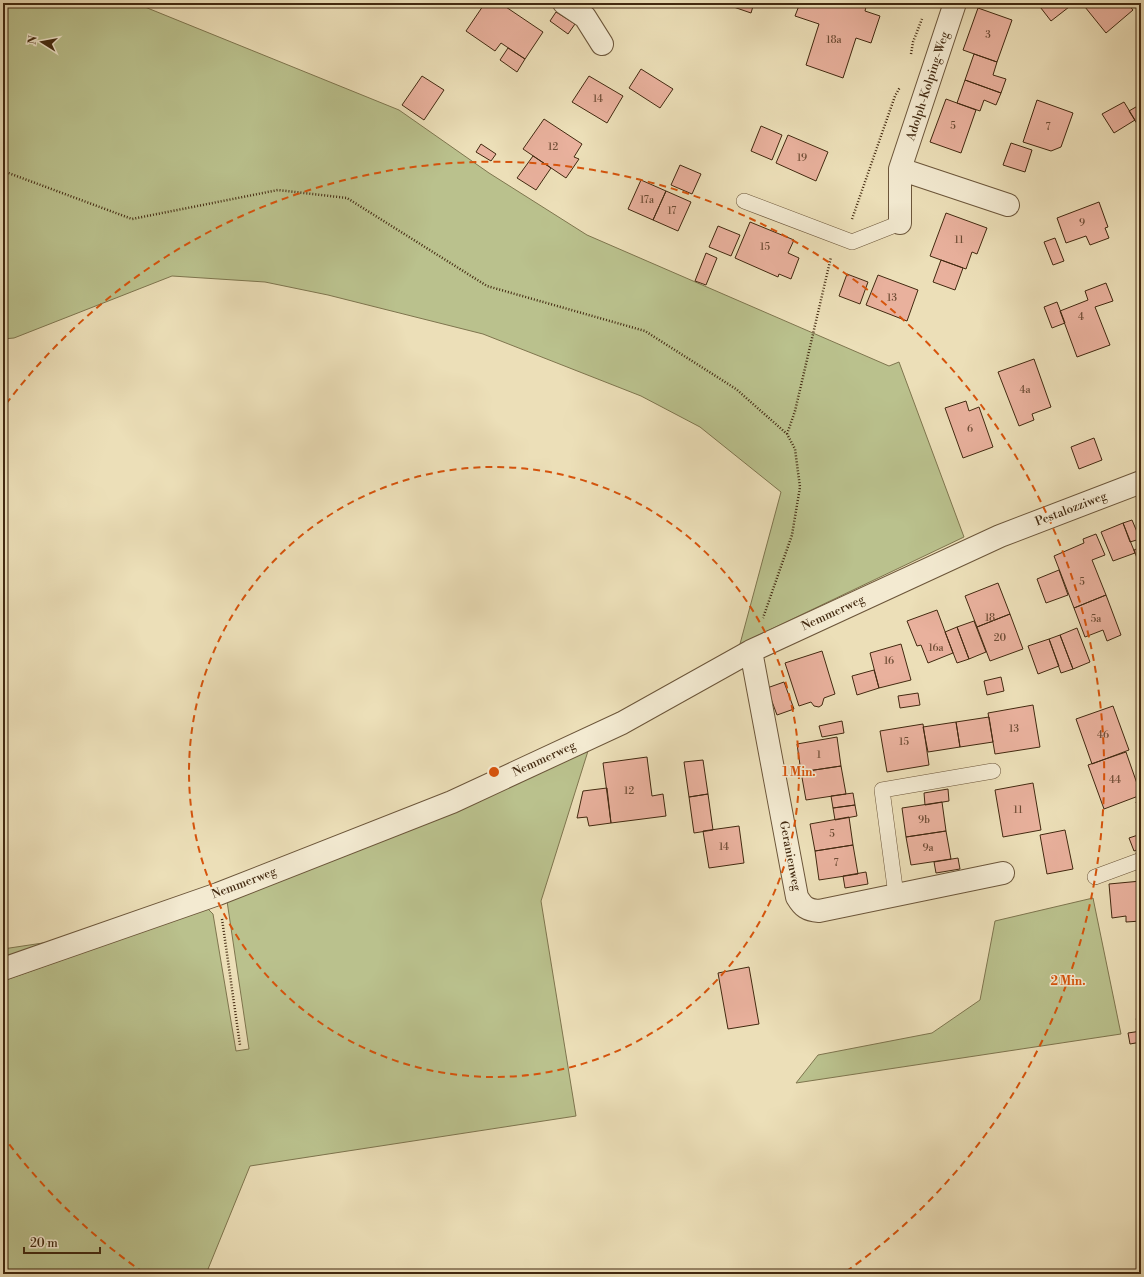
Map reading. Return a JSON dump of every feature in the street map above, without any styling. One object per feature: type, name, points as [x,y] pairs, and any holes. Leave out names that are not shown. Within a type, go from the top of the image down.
[{"type":"street","points":[[564,3],[585,17],[602,44]]},
{"type":"street","name":"Adolph-Kolping-Weg","points":[[900,223],[900,169],[955,3]]},
{"type":"street","points":[[900,169],[1008,205]]},
{"type":"street","name":"Pestalozziweg","points":[[1000,536],[1141,482]]},
{"type":"street","name":"Nemmerweg","points":[[3,969],[218,894],[452,802],[622,723],[751,651],[1000,536]]},
{"type":"street","name":"Geranienweg","points":[[751,651],[797,897],[803,906],[810,910],[819,910],[1003,873]]},
{"type":"lane","name":"Adolph-Kolping-Weg","points":[[744,201],[852,242],[900,223]]},
{"type":"lane","points":[[896,895],[882,790],[993,771]]},
{"type":"lane","points":[[1095,877],[1141,860]]},
{"type":"path","points":[[910,56],[918,28],[925,15]]},
{"type":"path","points":[[787,434],[795,411],[831,257],[844,240],[895,96],[904,81]]},
{"type":"path","points":[[3,171],[132,219],[278,190],[347,198],[487,286],[644,331],[736,389],[787,434],[795,449],[800,487],[792,536],[751,651]]},
{"type":"path","points":[[218,894],[240,1045]]},
{"type":"path","points":[[1136,1020],[1141,1018]]},
{"type":"green space","points":[[3,3],[135,3],[399,110],[489,173],[587,235],[889,366],[899,362],[964,537],[740,644],[781,492],[700,427],[641,396],[483,334],[328,295],[265,282],[172,276],[14,338],[3,339]]},
{"type":"green space","points":[[588,751],[541,901],[576,1116],[250,1166],[206,1274],[3,1274],[3,981],[207,908],[213,914],[236,1051],[249,1049],[227,901],[452,813]]},
{"type":"green space","points":[[1093,898],[1121,1034],[796,1083],[818,1055],[932,1033],[980,1000],[995,921]]},
{"type":"green space","points":[[56,941],[3,960],[3,949]]},
{"type":"building","points":[[485,3],[500,3],[543,32],[525,59],[501,43],[495,51],[466,31]]},
{"type":"building","points":[[631,3],[640,3],[636,7]]},
{"type":"building","points":[[722,3],[754,3],[751,13]]},
{"type":"building","points":[[800,3],[867,3],[865,11],[880,16],[871,43],[856,38],[843,78],[806,65],[819,24],[795,16]]},
{"type":"building","points":[[1037,3],[1066,3],[1069,7],[1051,21]]},
{"type":"building","points":[[1090,3],[1127,3],[1133,10],[1106,33],[1085,7]]},
{"type":"building","points":[[978,8],[1012,20],[997,62],[963,50]]},
{"type":"building","points":[[556,12],[575,24],[568,34],[550,21]]},
{"type":"building","points":[[508,48],[525,59],[517,72],[500,60]]},
{"type":"building","points":[[974,54],[997,62],[993,75],[1006,79],[1001,93],[965,80]]},
{"type":"building","points":[[641,69],[673,89],[660,108],[629,88]]},
{"type":"building","points":[[422,76],[444,90],[424,120],[402,105]]},
{"type":"building","points":[[589,76],[623,96],[607,123],[572,102]]},
{"type":"building","points":[[965,80],[1001,93],[996,105],[984,100],[980,111],[957,103]]},
{"type":"building","points":[[946,99],[976,110],[961,153],[930,142]]},
{"type":"building","points":[[1037,100],[1073,113],[1061,147],[1051,151],[1023,142]]},
{"type":"building","points":[[1124,102],[1135,120],[1114,133],[1102,114]]},
{"type":"building","points":[[1141,104],[1141,130],[1129,111]]},
{"type":"building","points":[[544,119],[582,144],[574,157],[579,159],[566,178],[523,149]]},
{"type":"building","points":[[761,126],[782,135],[772,160],[751,151]]},
{"type":"building","points":[[788,135],[828,152],[816,181],[776,163]]},
{"type":"building","points":[[1011,143],[1032,150],[1025,172],[1003,165]]},
{"type":"building","points":[[481,144],[496,154],[491,161],[476,152]]},
{"type":"building","points":[[533,156],[551,168],[536,190],[517,178]]},
{"type":"building","points":[[680,165],[701,174],[692,194],[671,185]]},
{"type":"building","points":[[641,180],[666,191],[653,220],[628,209]]},
{"type":"building","points":[[666,191],[691,202],[678,231],[653,220]]},
{"type":"building","points":[[1099,202],[1108,227],[1105,228],[1109,238],[1090,245],[1086,236],[1066,243],[1057,218]]},
{"type":"building","points":[[946,213],[987,228],[977,254],[972,252],[966,269],[930,256]]},
{"type":"building","points":[[750,222],[794,240],[788,253],[799,258],[791,279],[779,274],[778,277],[735,258]]},
{"type":"building","points":[[718,226],[740,235],[731,256],[709,247]]},
{"type":"building","points":[[1055,238],[1064,261],[1053,265],[1044,242]]},
{"type":"building","points":[[706,253],[717,258],[706,285],[695,281]]},
{"type":"building","points":[[941,260],[963,268],[955,290],[933,282]]},
{"type":"building","points":[[847,274],[868,282],[860,304],[839,296]]},
{"type":"building","points":[[878,275],[918,290],[907,321],[866,305]]},
{"type":"building","points":[[1106,283],[1113,301],[1095,307],[1110,345],[1077,357],[1060,311],[1088,300],[1085,291]]},
{"type":"building","points":[[1057,302],[1065,323],[1052,328],[1044,307]]},
{"type":"building","points":[[1034,359],[1051,407],[1032,414],[1034,420],[1019,426],[998,372]]},
{"type":"building","points":[[966,401],[969,411],[979,407],[993,447],[963,458],[945,408]]},
{"type":"building","points":[[1094,438],[1102,460],[1079,469],[1071,447]]},
{"type":"building","points":[[1132,520],[1140,539],[1130,542],[1123,523]]},
{"type":"building","points":[[1123,523],[1135,553],[1113,561],[1101,532]]},
{"type":"building","points":[[1096,534],[1105,555],[1092,560],[1106,595],[1074,608],[1054,556],[1084,543],[1083,539]]},
{"type":"building","points":[[1141,547],[1141,569],[1134,550]]},
{"type":"building","points":[[1059,570],[1068,595],[1046,603],[1037,579]]},
{"type":"building","points":[[998,583],[1010,614],[977,627],[965,596]]},
{"type":"building","points":[[1106,595],[1121,635],[1107,641],[1103,630],[1085,637],[1074,608]]},
{"type":"building","points":[[937,610],[953,653],[928,663],[921,645],[917,646],[907,621]]},
{"type":"building","points":[[1010,614],[1023,649],[990,661],[977,627]]},
{"type":"building","points":[[974,621],[986,652],[969,659],[957,627]]},
{"type":"building","points":[[957,627],[969,659],[957,663],[945,632]]},
{"type":"building","points":[[1077,628],[1090,662],[1073,669],[1060,635]]},
{"type":"building","points":[[1060,635],[1073,669],[1061,673],[1049,639]]},
{"type":"building","points":[[1049,639],[1059,666],[1038,674],[1028,646]]},
{"type":"building","points":[[901,644],[911,680],[879,688],[870,653]]},
{"type":"building","points":[[822,651],[835,694],[824,698],[822,705],[819,707],[814,706],[811,702],[799,706],[785,663]]},
{"type":"building","points":[[874,670],[879,688],[857,695],[852,676]]},
{"type":"building","points":[[1001,677],[1004,691],[987,695],[984,681]]},
{"type":"building","points":[[784,682],[794,709],[777,715],[767,688]]},
{"type":"building","points":[[918,693],[920,705],[900,708],[898,696]]},
{"type":"building","points":[[1033,705],[1040,747],[995,754],[988,713]]},
{"type":"building","points":[[1113,706],[1129,750],[1092,764],[1076,719]]},
{"type":"building","points":[[989,717],[993,742],[960,747],[956,722]]},
{"type":"building","points":[[842,721],[844,733],[822,737],[819,726]]},
{"type":"building","points":[[956,722],[960,747],[928,752],[923,727]]},
{"type":"building","points":[[923,724],[929,765],[887,772],[880,731]]},
{"type":"building","points":[[837,737],[841,766],[801,772],[797,744]]},
{"type":"building","points":[[1126,752],[1141,795],[1104,809],[1088,765]]},
{"type":"building","points":[[647,757],[652,796],[663,794],[666,816],[611,823],[603,763]]},
{"type":"building","points":[[703,760],[708,794],[689,797],[684,762]]},
{"type":"building","points":[[841,766],[846,794],[806,800],[801,772]]},
{"type":"building","points":[[1033,783],[1041,830],[1003,837],[995,790]]},
{"type":"building","points":[[607,788],[611,823],[589,826],[587,817],[577,818],[583,791]]},
{"type":"building","points":[[948,789],[949,801],[925,805],[924,793]]},
{"type":"building","points":[[853,793],[855,805],[833,808],[831,796]]},
{"type":"building","points":[[708,794],[713,830],[694,833],[689,797]]},
{"type":"building","points":[[1141,801],[1141,817],[1136,802]]},
{"type":"building","points":[[942,802],[946,831],[906,837],[902,808]]},
{"type":"building","points":[[855,805],[857,816],[835,820],[833,808]]},
{"type":"building","points":[[849,817],[853,845],[815,851],[810,824]]},
{"type":"building","points":[[739,826],[744,863],[709,868],[703,831]]},
{"type":"building","points":[[1065,830],[1073,869],[1047,874],[1040,835]]},
{"type":"building","points":[[946,831],[951,859],[911,865],[906,837]]},
{"type":"building","points":[[1141,834],[1141,848],[1134,851],[1129,838]]},
{"type":"building","points":[[853,845],[858,874],[819,880],[815,851]]},
{"type":"building","points":[[958,858],[960,869],[936,873],[934,862]]},
{"type":"building","points":[[866,872],[868,884],[845,888],[843,876]]},
{"type":"building","points":[[1141,881],[1141,921],[1126,922],[1126,916],[1112,918],[1109,884]]},
{"type":"building","points":[[749,967],[759,1024],[728,1029],[718,973]]},
{"type":"building","points":[[1141,1031],[1141,1042],[1130,1044],[1128,1033]]}]
